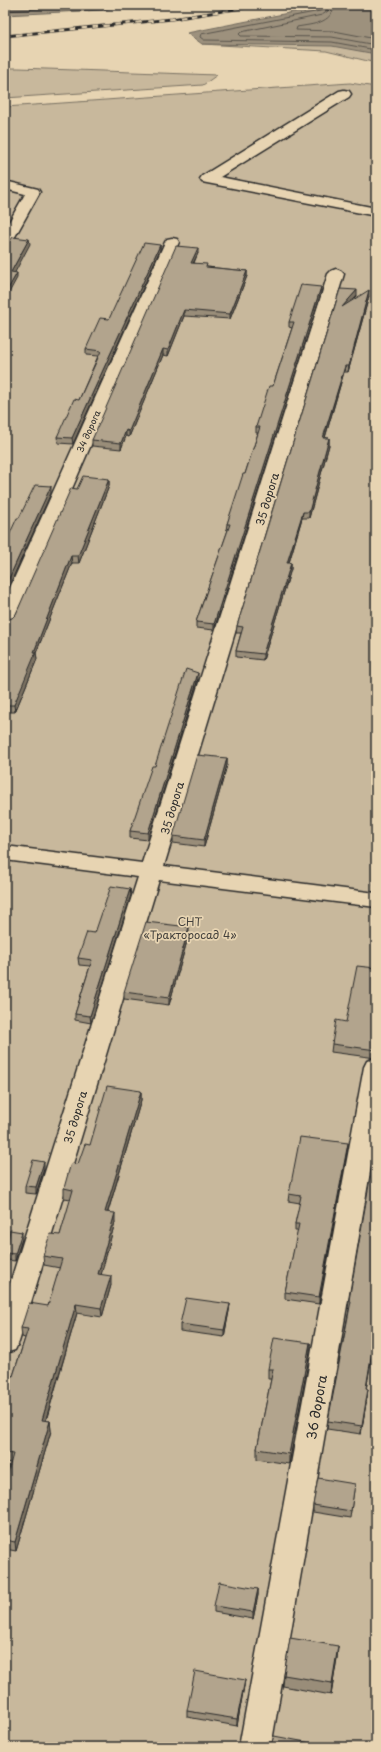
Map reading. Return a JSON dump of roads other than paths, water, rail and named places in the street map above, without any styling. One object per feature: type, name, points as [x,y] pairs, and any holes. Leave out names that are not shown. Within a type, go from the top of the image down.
[{"type":"street","points":[[344,94],[207,180],[376,212]]},
{"type":"street","points":[[5,185],[33,192],[5,242]]},
{"type":"street","name":"34 дорога","points":[[5,620],[172,242]]},
{"type":"street","name":"35 дорога","points":[[5,1342],[152,872],[336,274]]},
{"type":"street","points":[[5,854],[376,900]]},
{"type":"street","name":"36 дорога","points":[[255,1747],[376,1067]]},
{"type":"water","points":[[5,5],[132,5],[102,10],[5,15]]},
{"type":"water","points":[[329,5],[376,5],[376,54],[332,46],[202,44],[187,33]]},
{"type":"railway","points":[[5,36],[172,19],[261,5]]},
{"type":"park label","name":"СНТ «Тракторосад 4»","points":[[190,927]]}]
